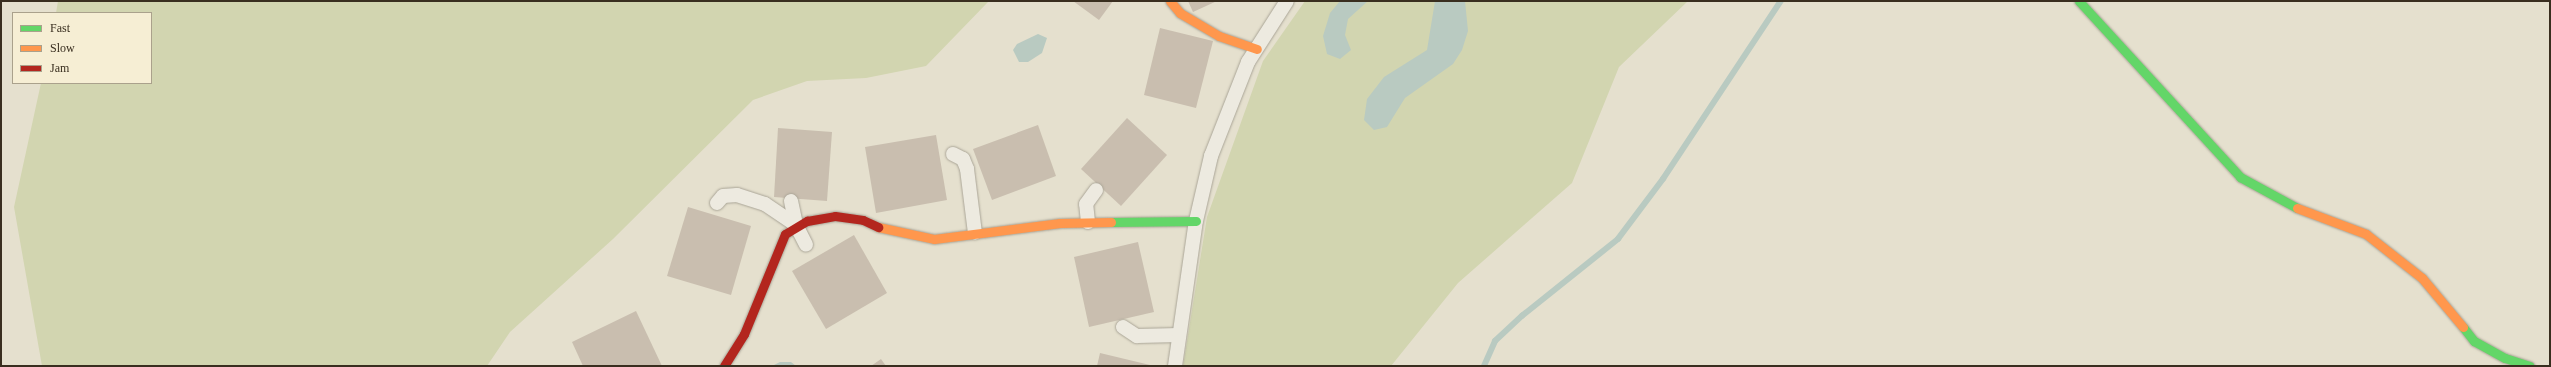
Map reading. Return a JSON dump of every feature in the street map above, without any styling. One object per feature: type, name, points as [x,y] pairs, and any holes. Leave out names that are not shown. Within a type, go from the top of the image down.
[{"type":"street","points":[[1170,1],[1183,22],[1257,49]]},
{"type":"street","points":[[1175,366],[1196,222],[1211,156],[1257,49],[1287,1]]},
{"type":"street","points":[[2079,1],[2240,177],[2279,201],[2366,234],[2422,278],[2474,340],[2505,358],[2530,366]]},
{"type":"street","points":[[953,154],[962,159],[970,168],[975,233]]},
{"type":"street","points":[[1088,222],[1086,204],[1096,190]]},
{"type":"street","points":[[717,204],[726,195],[752,199],[796,225]]},
{"type":"street","points":[[791,201],[796,225],[806,245]]},
{"type":"street","points":[[724,366],[744,334],[785,234],[796,225],[835,216],[863,220],[887,232],[934,239],[975,233],[1088,222],[1196,222]]},
{"type":"street","points":[[1123,327],[1138,336],[1179,335]]},
{"type":"green space","points":[[58,1],[989,1],[926,66],[866,78],[807,81],[753,100],[613,239],[510,332],[487,366],[42,366],[14,207],[41,84],[152,84],[152,12],[56,12]]},
{"type":"green space","points":[[1305,1],[1688,1],[1619,67],[1572,183],[1458,283],[1391,366],[1183,366],[1207,217],[1263,61]]},
{"type":"shaded area","points":[[1340,1],[1368,1],[1348,19],[1345,35],[1351,50],[1340,59],[1327,54],[1323,36],[1330,13]]},
{"type":"shaded area","points":[[1435,1],[1465,1],[1468,31],[1462,50],[1453,64],[1405,98],[1387,127],[1374,130],[1364,120],[1367,99],[1384,77],[1427,50]]},
{"type":"shaded area","points":[[1038,34],[1047,38],[1042,53],[1028,62],[1019,62],[1013,50],[1017,44]]},
{"type":"shaded area","points":[[780,362],[791,362],[796,366],[772,366]]},
{"type":"building","points":[[1073,1],[1113,1],[1099,20]]},
{"type":"building","points":[[1188,1],[1217,1],[1193,12]]},
{"type":"building","points":[[1160,28],[1213,41],[1196,108],[1144,95]]},
{"type":"building","points":[[1127,118],[1167,155],[1121,206],[1081,169]]},
{"type":"building","points":[[1038,125],[1056,176],[992,200],[973,149]]},
{"type":"building","points":[[778,128],[832,132],[827,201],[774,197]]},
{"type":"building","points":[[936,135],[947,200],[876,213],[865,147]]},
{"type":"building","points":[[688,207],[751,226],[731,295],[667,276]]},
{"type":"building","points":[[854,235],[887,293],[826,329],[792,271]]},
{"type":"building","points":[[1138,242],[1154,312],[1089,327],[1074,257]]},
{"type":"building","points":[[636,311],[662,366],[583,366],[572,342]]},
{"type":"building","points":[[1100,353],[1150,365],[1150,366],[1097,366]]},
{"type":"building","points":[[881,359],[886,366],[871,366]]},
{"type":"waterway","points":[[1484,366],[1495,341],[1522,316],[1618,239],[1663,179],[1781,1]]},
{"type":"traffic: fast","points":[[2079,1],[2240,177],[2297,208]]},
{"type":"traffic: fast","points":[[1111,222],[1196,221]]},
{"type":"traffic: fast","points":[[2463,327],[2474,341],[2505,358],[2530,366]]},
{"type":"traffic: slow","points":[[1170,1],[1180,13],[1219,36],[1257,49]]},
{"type":"traffic: slow","points":[[2297,208],[2366,234],[2422,278],[2463,327]]},
{"type":"traffic: slow","points":[[878,227],[934,239],[1060,223],[1111,222]]},
{"type":"traffic: jam","points":[[724,366],[744,334],[785,234],[807,221],[835,216],[863,220],[878,227]]}]
